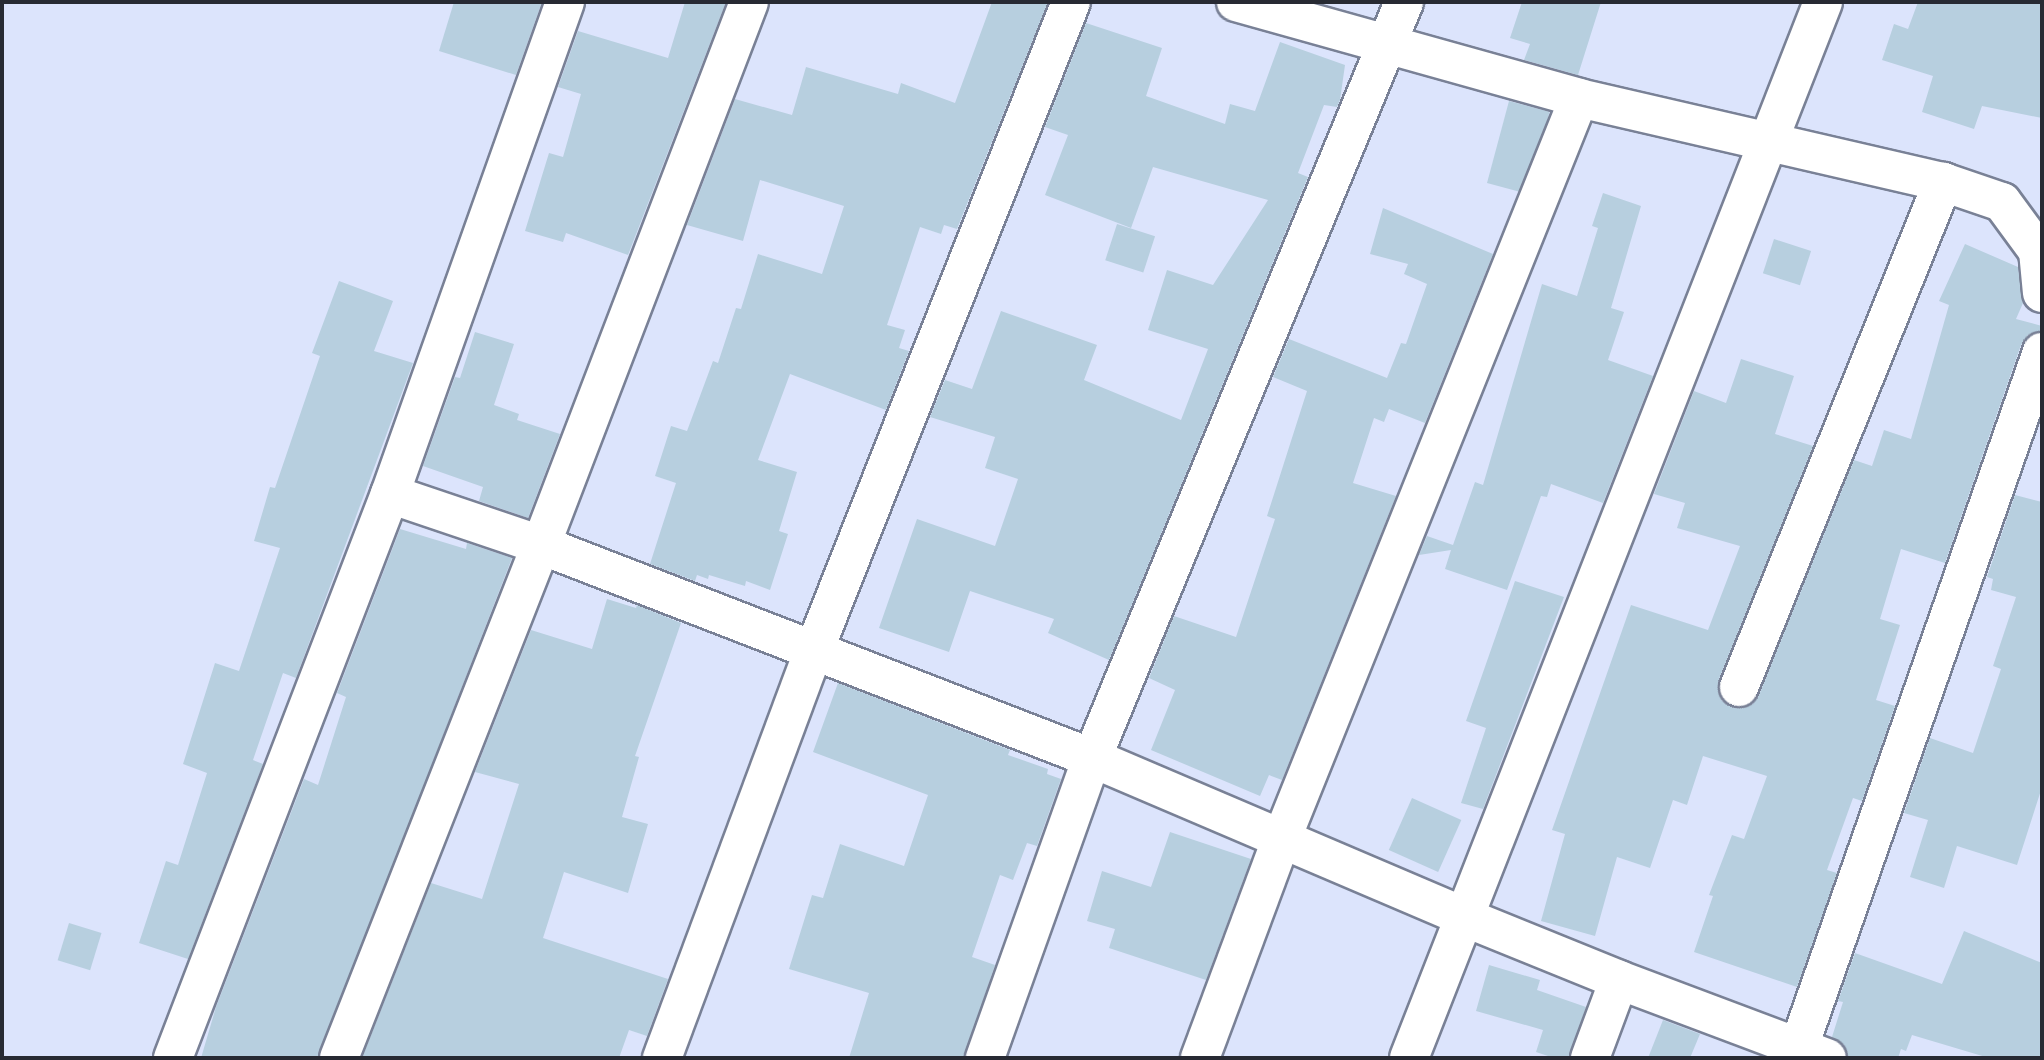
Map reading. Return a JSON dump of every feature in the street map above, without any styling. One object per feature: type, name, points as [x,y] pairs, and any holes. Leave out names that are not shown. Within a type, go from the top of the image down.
[{"type":"street","points":[[173,1058],[390,494],[565,2]]},
{"type":"street","points":[[339,1058],[541,545],[749,2]]},
{"type":"street","points":[[662,1058],[813,653],[1071,2]]},
{"type":"street","points":[[1236,2],[1579,97],[1944,182],[2002,202],[2038,251],[2042,293]]},
{"type":"street","points":[[985,1058],[1092,758],[1404,2]]},
{"type":"street","points":[[1409,1058],[1823,2]]},
{"type":"street","points":[[1200,1058],[1282,838],[1579,97]]},
{"type":"street","points":[[1739,687],[1944,182]]},
{"type":"street","points":[[390,494],[541,545],[813,653],[1092,758],[1464,917],[1807,1055],[2042,352]]},
{"type":"street","points":[[1590,1058],[1619,980]]},
{"type":"building","points":[[454,2],[542,2],[516,75],[439,51]]},
{"type":"building","points":[[685,2],[726,2],[628,255],[566,233],[563,242],[525,231],[549,153],[563,157],[581,94],[558,87],[578,31],[668,58]]},
{"type":"building","points":[[992,2],[1048,2],[957,229],[944,225],[941,234],[920,227],[887,325],[905,330],[899,348],[909,351],[886,410],[790,374],[758,460],[797,472],[779,531],[788,534],[770,590],[746,581],[745,586],[709,575],[708,579],[697,575],[695,581],[650,564],[676,483],[655,476],[671,426],[687,431],[713,361],[718,363],[736,308],[741,309],[758,254],[822,274],[844,206],[760,180],[743,241],[687,225],[735,99],[792,115],[806,67],[898,94],[901,83],[955,103]]},
{"type":"building","points":[[1522,2],[1601,2],[1578,75],[1524,60],[1530,44],[1510,38]]},
{"type":"building","points":[[1918,2],[2042,2],[2042,118],[1982,106],[1974,129],[1922,112],[1933,76],[1882,60],[1894,24],[1908,29]]},
{"type":"building","points":[[1086,23],[1162,48],[1146,96],[1225,124],[1230,104],[1255,111],[1280,42],[1345,65],[1340,100],[1337,107],[1324,105],[1298,173],[1308,177],[1109,660],[1048,633],[1054,619],[970,591],[949,652],[879,628],[917,519],[995,546],[1018,479],[985,468],[995,437],[930,417],[945,380],[972,389],[1001,311],[1097,345],[1084,380],[1181,420],[1208,349],[1148,330],[1167,270],[1213,285],[1268,200],[1153,167],[1131,228],[1045,195],[1068,135],[1045,127]]},
{"type":"building","points":[[1509,101],[1550,112],[1528,194],[1487,183]]},
{"type":"building","points":[[1603,193],[1641,206],[1611,308],[1624,312],[1608,360],[1653,376],[1603,503],[1551,484],[1547,497],[1541,496],[1507,590],[1445,569],[1451,550],[1419,555],[1427,536],[1453,545],[1475,482],[1483,485],[1542,284],[1577,296],[1598,228],[1592,226]]},
{"type":"building","points":[[1383,208],[1493,254],[1425,423],[1389,409],[1384,422],[1374,418],[1353,483],[1396,496],[1282,780],[1269,775],[1260,796],[1151,750],[1175,690],[1149,678],[1174,616],[1236,637],[1275,519],[1267,516],[1307,391],[1273,377],[1289,339],[1387,378],[1401,343],[1406,344],[1427,284],[1404,274],[1408,264],[1370,254]]},
{"type":"building","points":[[1117,224],[1155,236],[1143,273],[1105,260]]},
{"type":"building","points":[[1774,239],[1811,251],[1800,285],[1763,273]]},
{"type":"building","points":[[1965,244],[2018,267],[2023,303],[2016,319],[2042,326],[2042,331],[2028,335],[2021,345],[1945,563],[1901,549],[1880,619],[1900,625],[1876,700],[1895,706],[1862,801],[1853,798],[1827,870],[1837,873],[1797,987],[1694,952],[1713,896],[1709,895],[1732,835],[1744,839],[1767,776],[1703,756],[1687,805],[1673,800],[1650,868],[1617,857],[1595,936],[1541,921],[1565,834],[1552,830],[1631,605],[1708,630],[1740,546],[1677,528],[1685,503],[1654,494],[1694,391],[1726,403],[1741,359],[1794,376],[1775,434],[1813,446],[1719,679],[1718,691],[1722,701],[1731,707],[1743,708],[1753,704],[1759,695],[1854,460],[1872,466],[1884,430],[1911,439],[1949,305],[1939,301]]},
{"type":"building","points":[[339,281],[393,301],[374,351],[413,363],[296,678],[283,673],[253,760],[263,764],[188,959],[139,943],[166,861],[178,865],[207,773],[183,764],[215,663],[239,671],[280,548],[254,541],[270,487],[275,488],[320,356],[312,353]]},
{"type":"building","points":[[475,332],[514,344],[494,405],[519,414],[517,420],[560,434],[528,518],[479,501],[483,487],[423,466],[455,377],[460,378]]},
{"type":"building","points":[[2015,495],[2042,502],[2042,787],[2017,865],[1957,846],[1944,888],[1910,877],[1928,820],[1904,813],[1930,738],[1973,753],[2001,669],[1993,666],[2016,597],[1991,590],[1993,579],[1987,577]]},
{"type":"building","points":[[400,529],[466,549],[467,543],[512,558],[318,1058],[201,1058],[216,1007],[304,779],[318,785],[346,697],[337,693]]},
{"type":"building","points":[[1515,581],[1564,597],[1483,809],[1461,803],[1486,728],[1466,721]]},
{"type":"building","points":[[607,599],[636,608],[637,605],[681,623],[635,756],[639,757],[622,817],[648,824],[628,893],[564,872],[543,938],[668,979],[647,1036],[629,1030],[619,1058],[362,1058],[431,883],[482,899],[519,784],[475,772],[531,630],[592,649]]},
{"type":"building","points":[[838,683],[1010,750],[1008,755],[1048,769],[1047,774],[1061,779],[1037,846],[1027,843],[1013,880],[1000,875],[972,957],[995,965],[964,1058],[849,1058],[869,993],[789,969],[812,895],[823,898],[840,844],[904,866],[928,795],[813,752]]},
{"type":"building","points":[[1412,798],[1461,820],[1438,872],[1389,850]]},
{"type":"building","points":[[1170,832],[1251,859],[1206,980],[1109,948],[1115,929],[1087,921],[1102,871],[1151,887]]},
{"type":"building","points":[[69,923],[102,933],[90,970],[58,960]]},
{"type":"building","points":[[1964,931],[2042,963],[2042,1058],[1989,1058],[1912,1035],[1906,1051],[1901,1049],[1898,1058],[1848,1058],[1844,1045],[1832,1037],[1843,1002],[1838,1001],[1855,953],[1942,984]]},
{"type":"building","points":[[1489,965],[1540,980],[1537,990],[1586,1007],[1569,1058],[1554,1058],[1536,1052],[1543,1030],[1476,1011]]},
{"type":"building","points":[[1663,1020],[1700,1034],[1690,1058],[1648,1058]]}]
